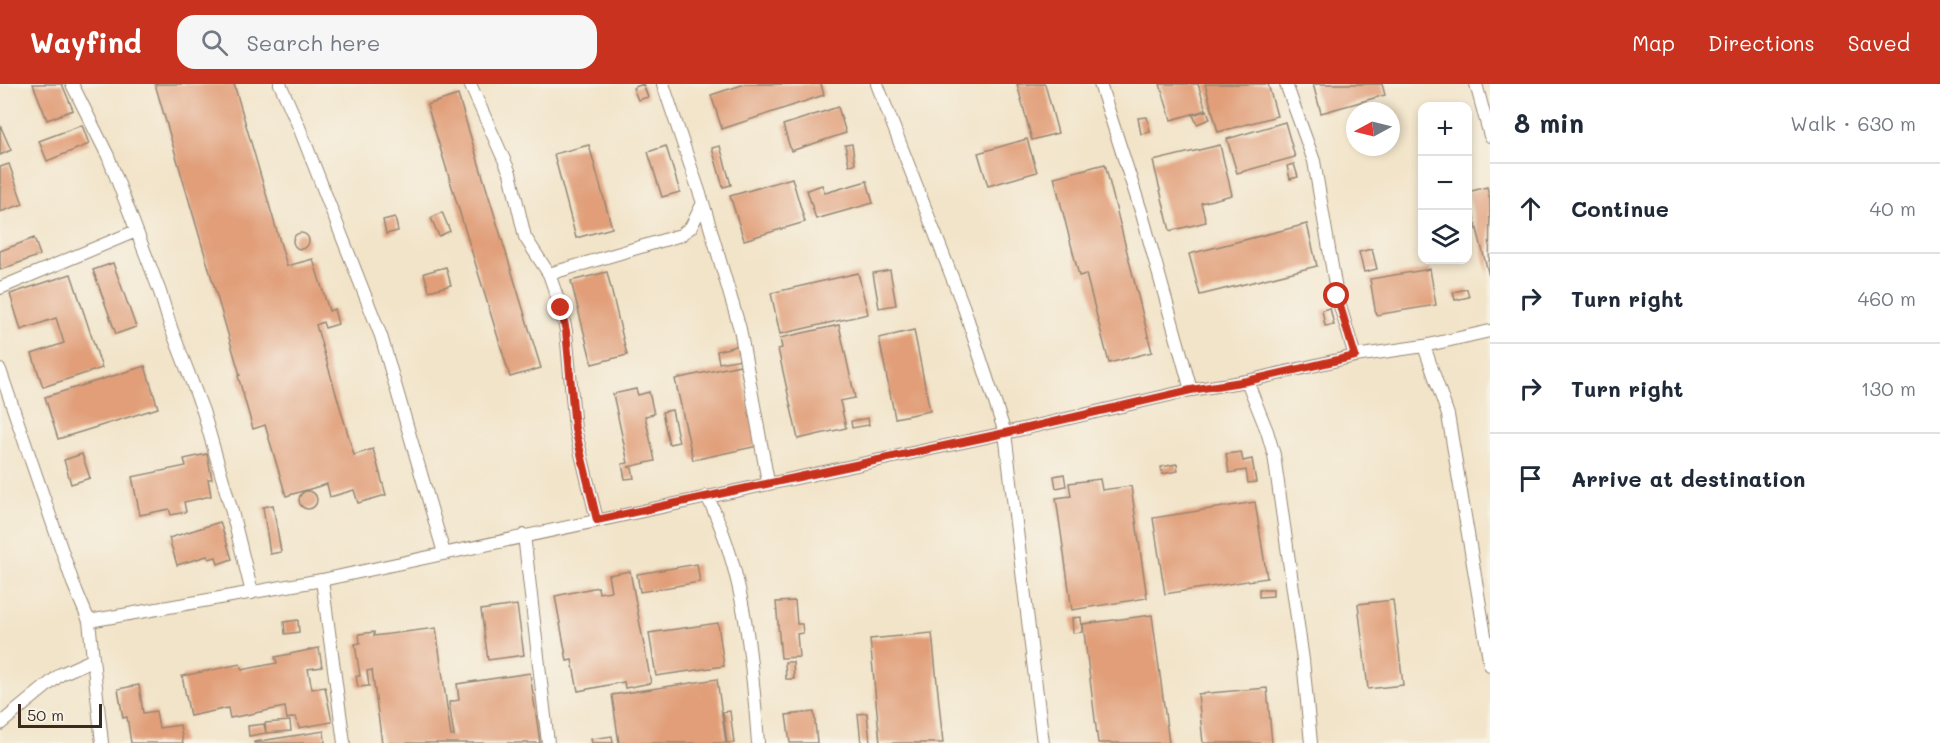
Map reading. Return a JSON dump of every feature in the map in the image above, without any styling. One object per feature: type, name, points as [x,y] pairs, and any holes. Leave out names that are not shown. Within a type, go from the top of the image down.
[{"type":"street","points":[[72,84],[108,156],[212,437],[252,593]]},
{"type":"street","points":[[280,84],[381,336],[444,553]]},
{"type":"street","points":[[470,84],[510,173],[525,237],[549,274],[561,308],[566,331],[575,429],[597,520]]},
{"type":"street","points":[[663,84],[703,203],[740,329],[768,482]]},
{"type":"street","points":[[877,84],[964,308],[1005,433],[1043,743]]},
{"type":"street","points":[[1100,84],[1142,214],[1191,390]]},
{"type":"street","points":[[1286,84],[1314,160],[1337,296],[1355,356]]},
{"type":"street","points":[[1476,84],[1490,136]]},
{"type":"street","points":[[549,274],[681,235],[692,227],[703,203]]},
{"type":"street","points":[[0,288],[136,231]]},
{"type":"street","points":[[89,621],[322,580],[768,482],[1005,433],[1191,390],[1247,381],[1355,356],[1424,346],[1490,331]]},
{"type":"street","points":[[1424,346],[1448,415],[1490,665]]},
{"type":"street","points":[[0,370],[73,583],[89,621],[102,743]]},
{"type":"street","points":[[1247,381],[1274,455],[1304,660],[1311,743]]},
{"type":"street","points":[[707,496],[720,521],[737,579],[754,678],[758,743]]},
{"type":"street","points":[[524,535],[548,743]]},
{"type":"street","points":[[322,580],[344,743]]},
{"type":"street","points":[[0,724],[61,674],[92,660]]},
{"type":"building","points":[[33,84],[62,84],[73,110],[47,120]]},
{"type":"building","points":[[155,84],[234,84],[287,266],[313,259],[329,311],[334,309],[338,324],[325,328],[323,322],[316,325],[354,455],[373,449],[386,495],[358,503],[354,490],[330,497],[327,484],[286,496],[265,425],[253,429],[238,376],[240,375]]},
{"type":"building","points":[[643,84],[648,97],[638,100],[633,88]]},
{"type":"building","points":[[745,84],[821,84],[824,95],[722,129],[711,95]]},
{"type":"building","points":[[1017,84],[1045,84],[1058,133],[1032,140]]},
{"type":"building","points":[[1160,84],[1198,84],[1206,110],[1171,120]]},
{"type":"building","points":[[1205,84],[1268,84],[1277,116],[1218,132]]},
{"type":"building","points":[[1313,84],[1382,84],[1385,95],[1360,102],[1346,102],[1346,106],[1321,113]]},
{"type":"building","points":[[458,95],[541,368],[510,377],[427,105]]},
{"type":"building","points":[[838,107],[846,133],[791,151],[783,125]]},
{"type":"building","points":[[1207,110],[1210,119],[1197,124],[1193,115]]},
{"type":"building","points":[[1147,117],[1150,132],[1141,134],[1138,118]]},
{"type":"building","points":[[1285,122],[1295,157],[1237,173],[1227,139]]},
{"type":"building","points":[[0,125],[11,150],[0,155]]},
{"type":"building","points":[[82,125],[89,144],[47,161],[39,141]]},
{"type":"building","points":[[1027,139],[1037,172],[988,186],[978,153]]},
{"type":"building","points":[[852,144],[855,164],[849,165],[845,145]]},
{"type":"building","points":[[589,145],[612,228],[576,238],[554,154]]},
{"type":"building","points":[[1220,145],[1232,195],[1201,203],[1206,222],[1170,231],[1153,161]]},
{"type":"building","points":[[666,146],[680,192],[662,197],[648,152]]},
{"type":"building","points":[[720,146],[731,185],[723,187],[712,148]]},
{"type":"building","points":[[9,164],[23,204],[0,212],[0,167]]},
{"type":"building","points":[[1105,164],[1152,352],[1109,363],[1086,274],[1079,276],[1054,177]]},
{"type":"building","points":[[1294,164],[1298,177],[1290,179],[1287,166]]},
{"type":"building","points":[[792,178],[805,222],[744,240],[730,196]]},
{"type":"building","points":[[867,181],[873,203],[816,219],[807,190],[822,185],[825,193]]},
{"type":"building","points":[[1487,187],[1490,200],[1489,276],[1472,210],[1472,191]]},
{"type":"building","points":[[442,212],[450,231],[439,236],[431,218]]},
{"type":"building","points":[[395,217],[398,231],[386,234],[383,220]]},
{"type":"building","points":[[1307,224],[1317,266],[1200,295],[1189,254]]},
{"type":"building","points":[[301,233],[309,241],[301,249],[293,241]]},
{"type":"building","points":[[34,238],[40,255],[0,270],[0,251]]},
{"type":"building","points":[[1372,249],[1377,269],[1364,272],[1359,252]]},
{"type":"building","points":[[113,263],[136,327],[116,334],[93,270]]},
{"type":"building","points":[[446,267],[451,285],[429,291],[424,273]]},
{"type":"building","points":[[1430,269],[1436,305],[1376,315],[1370,279]]},
{"type":"building","points":[[890,270],[896,305],[879,308],[873,273]]},
{"type":"building","points":[[607,272],[627,355],[592,364],[571,281]]},
{"type":"building","points":[[858,273],[868,314],[780,334],[771,293]]},
{"type":"building","points":[[71,274],[102,368],[43,387],[32,354],[64,343],[56,318],[21,330],[10,294]]},
{"type":"building","points":[[1467,289],[1469,297],[1455,300],[1453,292]]},
{"type":"building","points":[[1330,308],[1334,325],[1325,326],[1322,310]]},
{"type":"building","points":[[839,325],[855,398],[840,401],[846,428],[798,439],[778,349],[782,348],[780,338]]},
{"type":"building","points":[[914,330],[930,411],[895,418],[879,338]]},
{"type":"building","points":[[740,345],[742,359],[719,363],[717,351]]},
{"type":"building","points":[[740,365],[758,446],[693,460],[675,379]]},
{"type":"building","points":[[145,366],[158,408],[58,439],[45,397]]},
{"type":"building","points":[[636,389],[638,395],[649,392],[654,414],[645,416],[655,461],[628,467],[632,468],[634,478],[625,479],[622,464],[628,463],[613,394]]},
{"type":"building","points":[[672,410],[679,442],[669,444],[662,412]]},
{"type":"building","points":[[868,418],[869,425],[852,428],[851,421]]},
{"type":"building","points":[[1241,452],[1243,461],[1252,459],[1256,482],[1248,483],[1246,470],[1229,473],[1226,454]]},
{"type":"building","points":[[82,454],[90,478],[71,484],[64,460]]},
{"type":"building","points":[[207,454],[212,479],[208,479],[211,496],[184,502],[186,512],[171,515],[169,509],[140,515],[132,477],[186,466],[184,459]]},
{"type":"building","points":[[1177,464],[1178,471],[1162,474],[1161,467]]},
{"type":"building","points":[[1064,474],[1066,486],[1056,488],[1054,476]]},
{"type":"building","points":[[1100,479],[1102,490],[1131,486],[1147,598],[1072,610],[1056,498],[1071,496],[1069,483]]},
{"type":"building","points":[[308,491],[314,494],[317,500],[314,506],[308,509],[302,506],[299,500],[302,494]]},
{"type":"building","points":[[1255,502],[1267,578],[1165,594],[1153,518]]},
{"type":"building","points":[[273,505],[281,552],[270,554],[263,507]]},
{"type":"building","points":[[220,522],[232,559],[218,564],[216,557],[209,559],[207,556],[177,565],[169,538]]},
{"type":"building","points":[[697,564],[700,582],[640,592],[637,574]]},
{"type":"building","points":[[630,571],[651,683],[625,688],[624,682],[578,691],[572,660],[567,661],[555,596],[598,587],[599,593],[611,591],[608,575]]},
{"type":"building","points":[[1259,589],[1273,589],[1273,596],[1259,597]]},
{"type":"building","points":[[1393,600],[1403,685],[1368,689],[1358,604]]},
{"type":"building","points":[[795,601],[797,624],[802,624],[803,633],[797,634],[799,657],[781,658],[776,602]]},
{"type":"building","points":[[517,605],[524,655],[488,660],[481,610]]},
{"type":"building","points":[[1152,615],[1169,743],[1098,743],[1083,624]]},
{"type":"building","points":[[1081,617],[1082,632],[1073,633],[1072,618]]},
{"type":"building","points":[[298,620],[299,632],[285,634],[284,622]]},
{"type":"building","points":[[718,623],[724,666],[656,676],[649,633]]},
{"type":"building","points":[[436,628],[451,736],[454,736],[449,702],[459,700],[457,684],[530,673],[540,743],[382,743],[372,670],[367,671],[369,686],[358,687],[356,676],[360,676],[355,644],[360,643],[359,634],[374,632],[374,636]]},
{"type":"building","points":[[932,633],[943,743],[880,743],[870,639]]},
{"type":"building","points":[[319,648],[322,667],[308,669],[312,689],[325,687],[332,722],[299,728],[296,717],[287,719],[285,707],[230,718],[228,708],[190,716],[182,676],[240,664],[242,670],[277,663],[275,657]]},
{"type":"building","points":[[785,662],[793,662],[794,679],[786,679]]},
{"type":"building","points":[[717,679],[726,743],[619,743],[612,695]]},
{"type":"building","points":[[139,685],[143,713],[156,711],[159,728],[180,725],[183,743],[131,743],[127,717],[123,718],[118,689]]},
{"type":"building","points":[[1267,688],[1272,743],[1203,743],[1198,694]]},
{"type":"building","points":[[730,711],[734,743],[727,743],[723,712]]},
{"type":"building","points":[[814,712],[817,743],[790,743],[786,715]]},
{"type":"building","points":[[867,713],[870,743],[861,743],[858,714]]},
{"type":"building","points":[[290,721],[291,731],[266,733],[265,723]]},
{"type":"building","points":[[264,724],[266,733],[249,736],[248,726]]},
{"type":"building","points":[[324,731],[325,743],[254,743],[254,742]]},
{"type":"building","points":[[612,736],[613,743],[592,743],[591,739]]},
{"type":"route","points":[[561,308],[566,331],[575,429],[597,520],[1355,356],[1337,296]]}]
